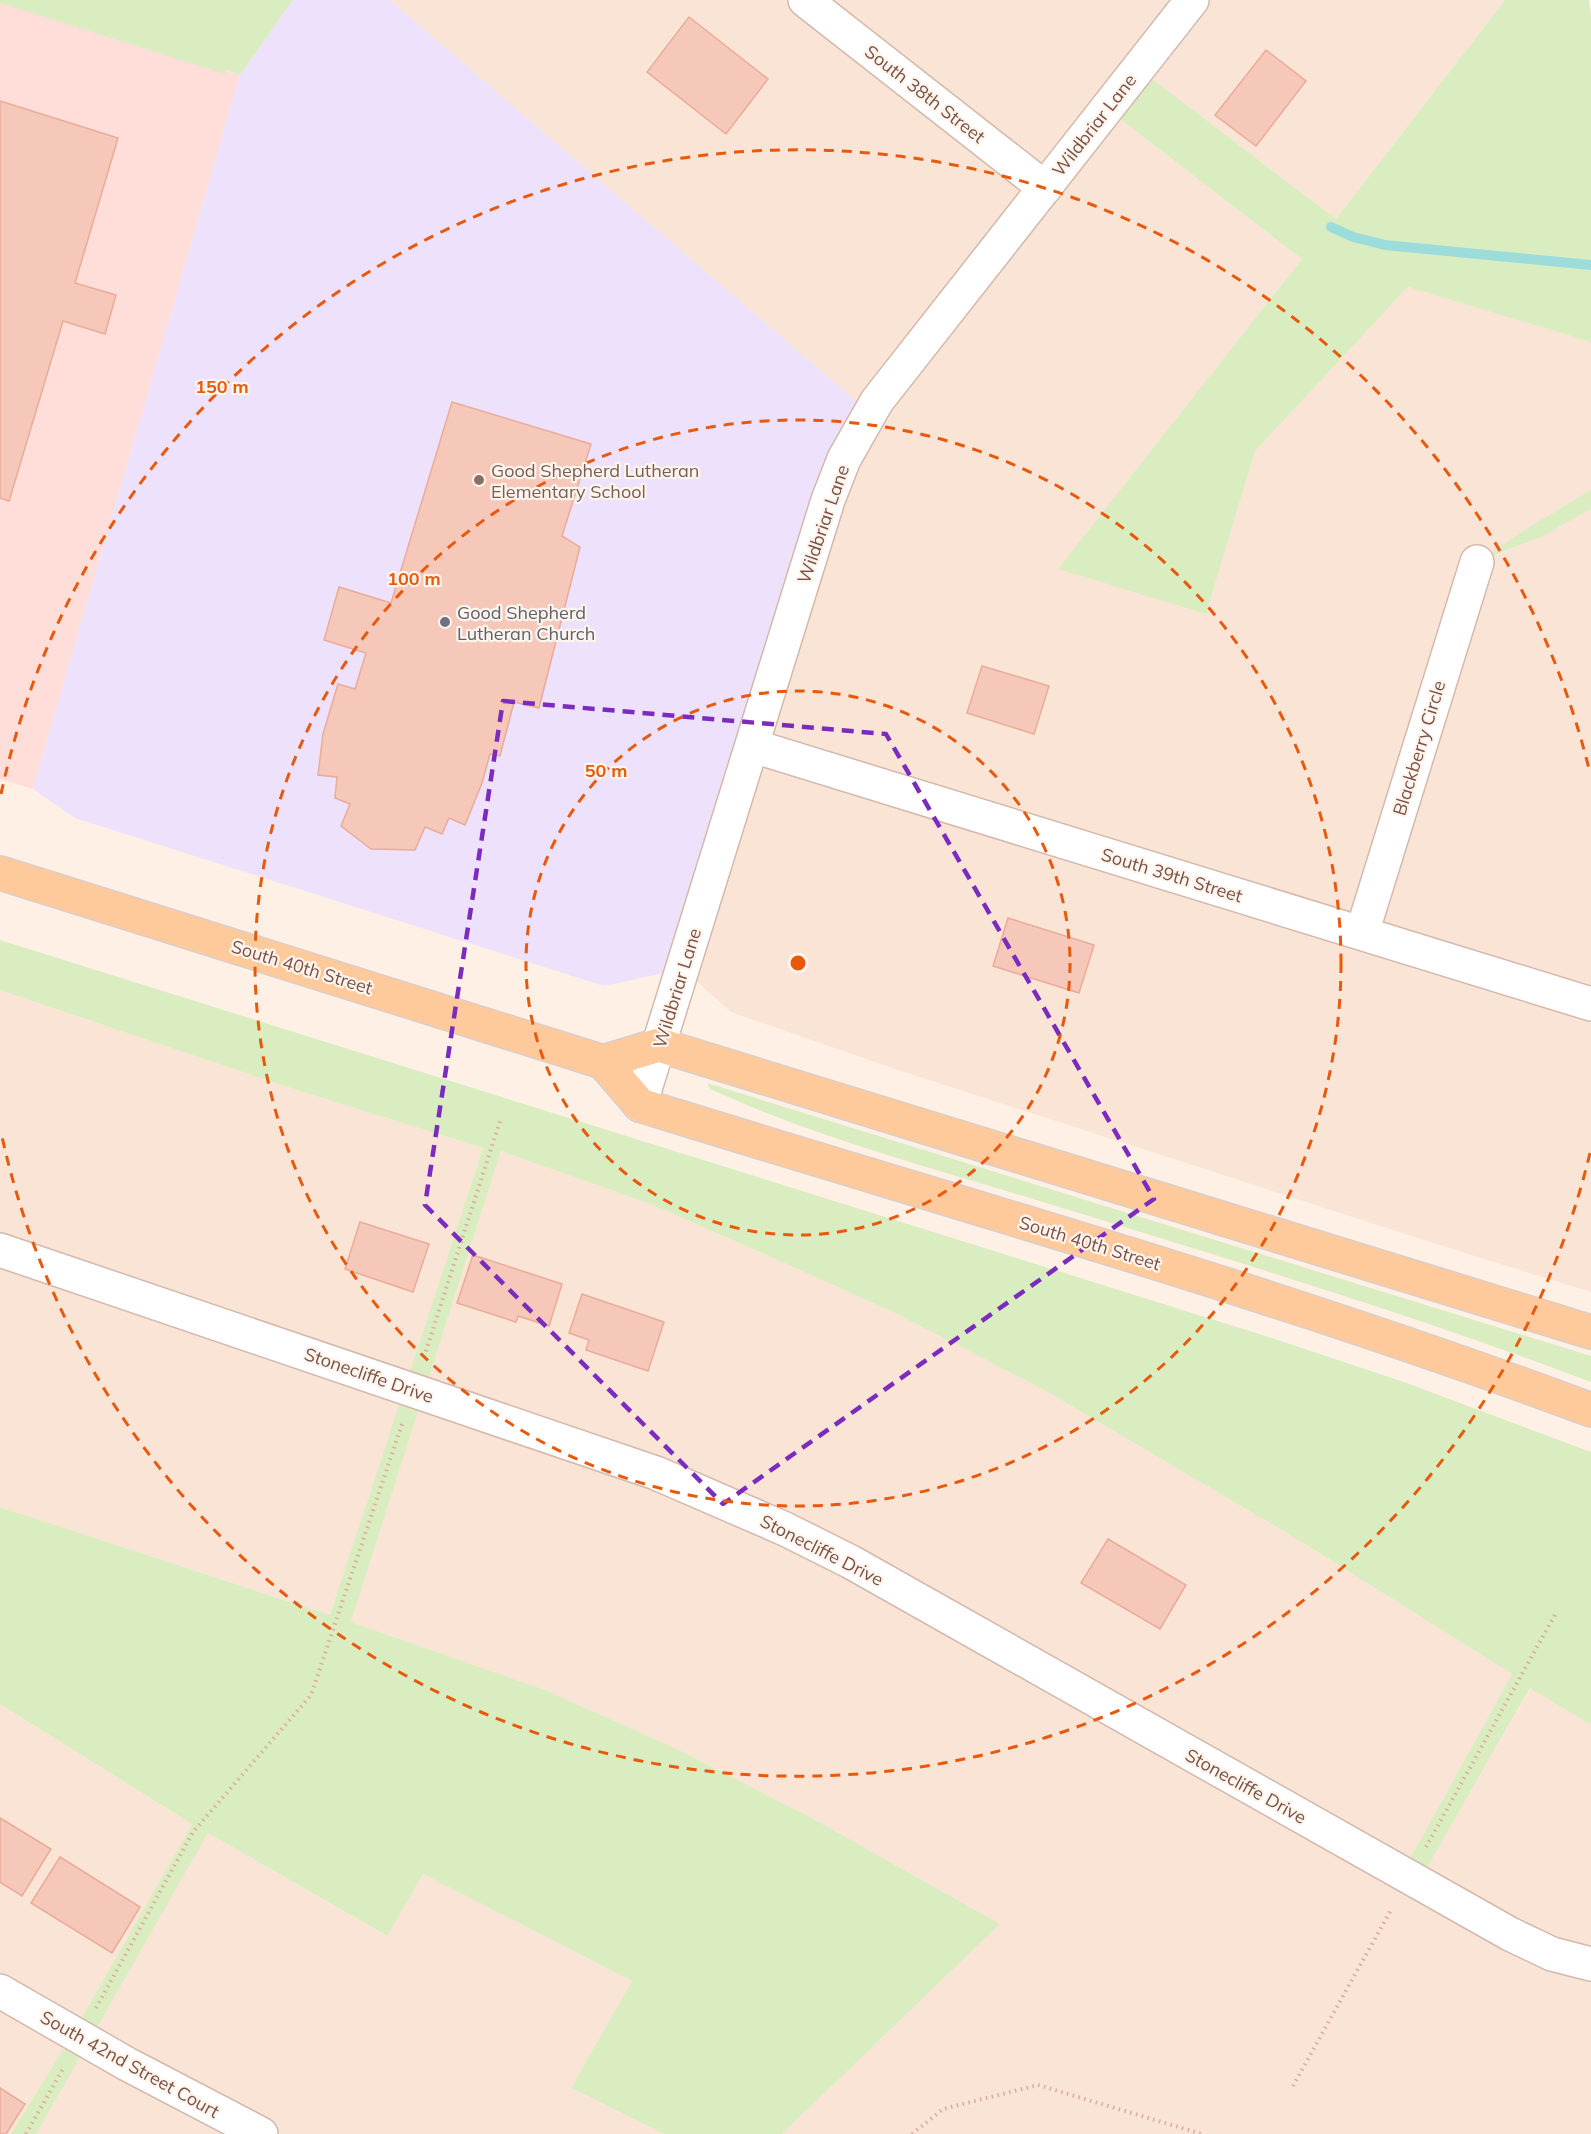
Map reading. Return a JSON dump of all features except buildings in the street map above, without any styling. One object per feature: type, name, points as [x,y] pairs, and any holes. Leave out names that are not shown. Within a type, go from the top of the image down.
[{"type":"main road","name":"South 40th Street","points":[[0,873],[603,1062]]},
{"type":"main road","points":[[640,1105],[603,1062],[659,1045],[1591,1332]]},
{"type":"main road","name":"South 40th Street","points":[[640,1105],[1206,1278],[1486,1371],[1591,1410]]},
{"type":"street","name":"South 38th Street","points":[[805,0],[1045,188]]},
{"type":"street","name":"Wildbriar Lane","points":[[640,1105],[828,500],[844,459],[877,401],[1192,0]]},
{"type":"street","name":"Blackberry Circle","points":[[1362,933],[1477,562]]},
{"type":"street","name":"South 39th Street","points":[[753,746],[1591,1004]]},
{"type":"street","name":"Stonecliffe Drive","points":[[0,1250],[656,1473],[785,1529],[851,1562],[1510,1934],[1552,1954],[1591,1964]]},
{"type":"street","name":"South 42nd Street Court","points":[[0,1990],[127,2064],[261,2134]]},
{"type":"path","points":[[26,2134],[193,1832],[311,1695],[414,1390],[500,1121]]},
{"type":"path","points":[[912,2134],[943,2109],[1038,2085],[1202,2134]]},
{"type":"highlighted area","points":[[503,701],[886,734],[1154,1199],[723,1504],[425,1205]]},
{"type":"shaded area","points":[[0,0],[240,75],[33,789],[0,779]]},
{"type":"shaded area","name":"Good Shepherd Lutheran Elementary School","points":[[293,0],[390,0],[870,413],[683,969],[604,986],[75,818],[33,789],[240,75]]},
{"type":"shaded area","points":[[390,0],[1505,0],[1336,219],[1139,69],[1107,109],[1302,259],[1059,568],[1206,614],[1255,451],[1408,287],[1591,342],[1591,490],[1534,524],[1481,561],[1541,537],[1591,509],[1591,1292],[895,1069],[731,1012],[683,969],[870,413]]},
{"type":"shaded area","points":[[0,990],[278,1084],[483,1148],[330,1615],[0,1507]]},
{"type":"shaded area","points":[[501,1151],[653,1205],[760,1252],[893,1312],[1046,1391],[1297,1539],[1512,1674],[1402,1873],[1418,1882],[1531,1688],[1591,1725],[1591,2134],[782,2134],[1000,1924],[810,1817],[675,1748],[545,1690],[351,1622]]},
{"type":"shaded area","points":[[0,1704],[192,1824],[73,2033],[11,2134],[0,2134]]},
{"type":"shaded area","points":[[208,1833],[386,1936],[423,1874],[632,1981],[571,2088],[664,2134],[36,2134]]},
{"type":"green space","points":[[0,0],[293,0],[240,75],[226,70],[225,74],[0,3]]},
{"type":"green space","points":[[1505,0],[1589,0],[1591,17],[1591,342],[1408,287],[1255,451],[1206,614],[1058,569],[1302,259],[1107,109],[1138,68],[1336,219]]},
{"type":"green space","points":[[1591,490],[1591,509],[1541,537],[1477,562],[1534,524]]},
{"type":"green space","points":[[0,940],[1272,1338],[1404,1382],[1591,1452],[1591,1725],[1530,1688],[1418,1883],[1402,1873],[1512,1674],[1297,1539],[1046,1391],[893,1312],[760,1252],[653,1205],[501,1151],[351,1622],[545,1690],[675,1748],[810,1817],[1000,1924],[782,2134],[664,2134],[571,2088],[632,1981],[423,1874],[387,1936],[208,1833],[36,2134],[11,2134],[73,2033],[192,1824],[0,1704],[0,1507],[330,1615],[483,1148],[278,1084],[0,990]]},
{"type":"green space","points":[[707,1083],[1591,1356],[1591,1382],[1456,1333],[1320,1288],[792,1123],[710,1089]]},
{"type":"waterway","points":[[1331,227],[1353,237],[1385,245],[1591,265]]},
{"type":"place","name":"Good Shepherd Lutheran Elementary School","points":[[479,480]]},
{"type":"place","name":"Good Shepherd Lutheran Church","points":[[445,622]]}]
